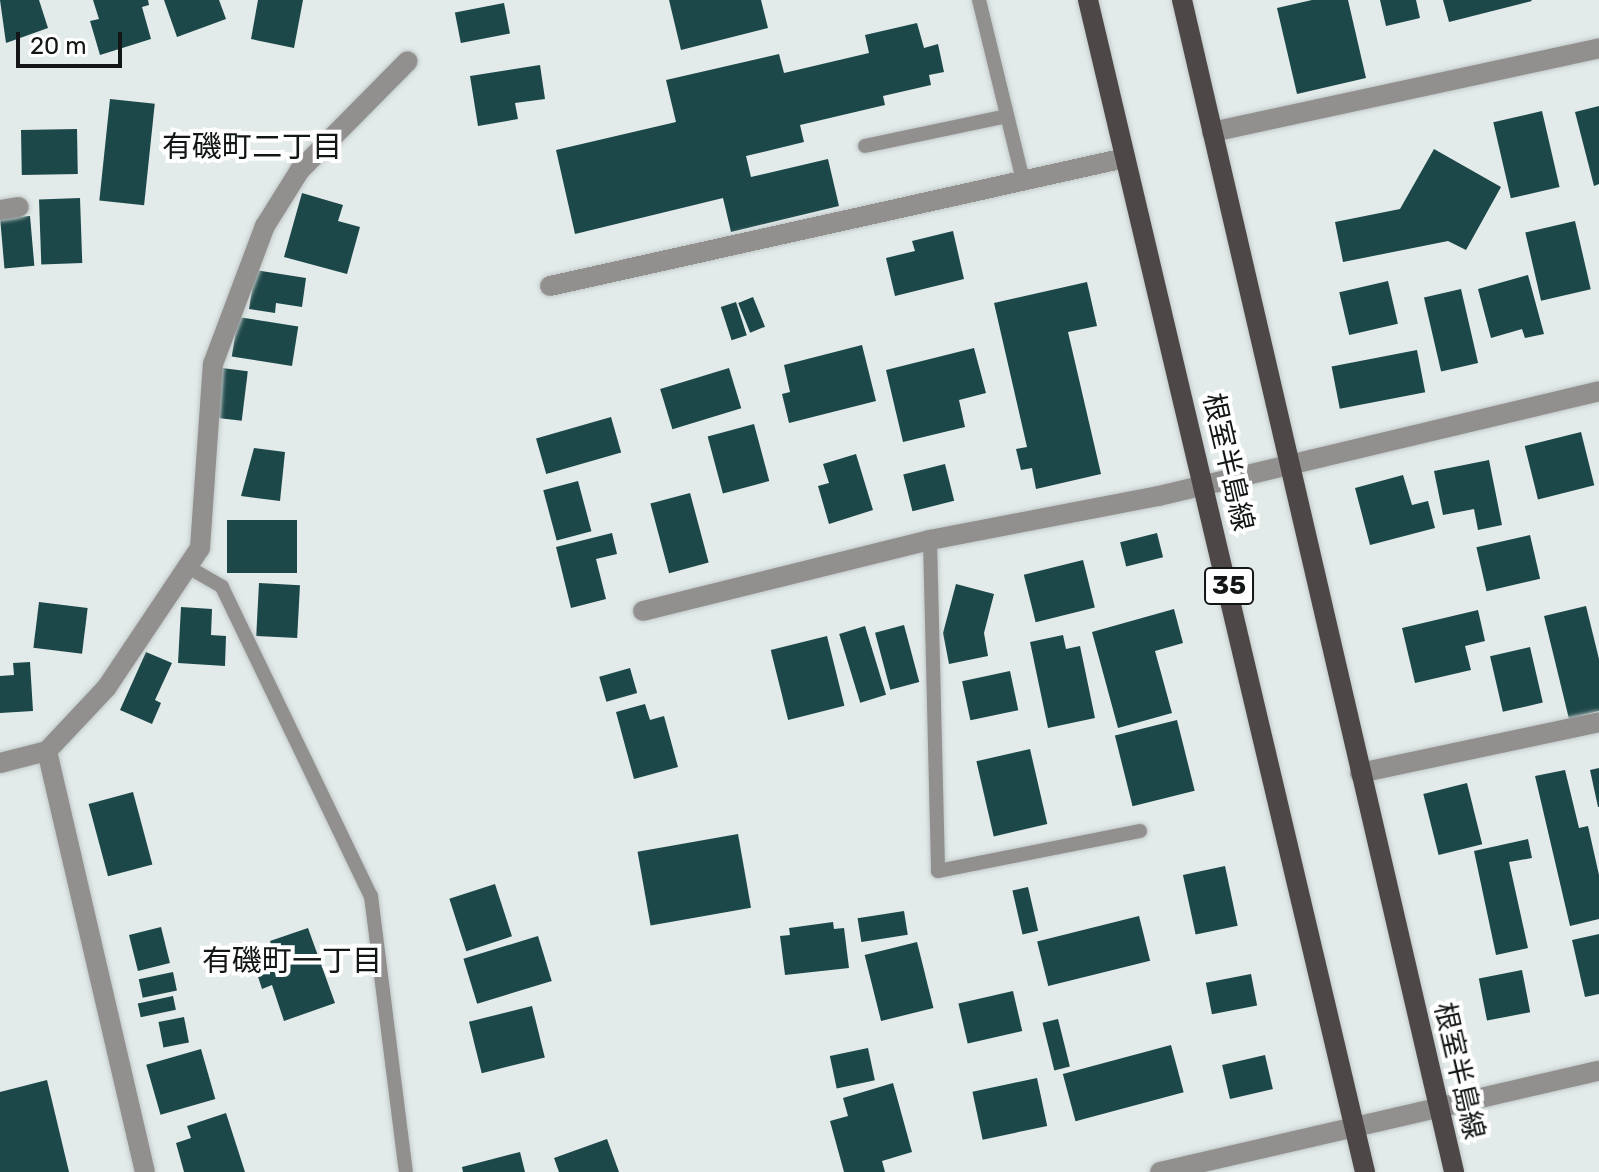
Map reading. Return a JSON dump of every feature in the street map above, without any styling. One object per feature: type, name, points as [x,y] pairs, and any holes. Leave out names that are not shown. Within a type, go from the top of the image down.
[{"type":"main road","name":"根室半島線","points":[[1088,0],[1365,1172]]},
{"type":"main road","name":"根室半島線","points":[[1182,0],[1454,1172]]},
{"type":"street","points":[[1212,132],[1599,48]]},
{"type":"street","points":[[0,763],[47,751],[107,687],[200,548],[213,364],[265,226],[300,170],[408,61]]},
{"type":"street","points":[[550,286],[1125,158]]},
{"type":"street","points":[[643,611],[930,540],[1205,485],[1599,391]]},
{"type":"street","points":[[1360,773],[1599,722]]},
{"type":"street","points":[[47,751],[145,1172]]},
{"type":"street","points":[[1160,1172],[1599,1071]]},
{"type":"lane","points":[[979,0],[1023,181]]},
{"type":"lane","points":[[865,146],[1007,116]]},
{"type":"lane","points":[[930,540],[938,871],[1140,831]]},
{"type":"lane","points":[[188,567],[222,587],[371,896],[406,1172]]},
{"type":"building","points":[[0,0],[39,0],[48,28],[6,43]]},
{"type":"building","points":[[93,0],[148,0],[149,5],[142,7],[151,39],[100,55],[90,21],[99,19]]},
{"type":"building","points":[[164,0],[219,0],[226,19],[177,37]]},
{"type":"building","points":[[258,0],[303,0],[294,48],[251,39]]},
{"type":"building","points":[[669,0],[761,0],[768,28],[681,50]]},
{"type":"building","points":[[1312,0],[1348,0],[1366,78],[1297,94],[1277,8]]},
{"type":"building","points":[[1380,0],[1416,0],[1420,18],[1386,26]]},
{"type":"building","points":[[1443,0],[1531,0],[1532,1],[1449,22]]},
{"type":"building","points":[[504,3],[510,33],[461,43],[455,13]]},
{"type":"building","points":[[917,23],[924,48],[938,44],[944,72],[929,75],[931,85],[883,96],[885,105],[800,125],[804,142],[746,156],[751,177],[828,159],[839,206],[731,232],[723,198],[575,234],[556,150],[676,122],[666,80],[779,54],[784,73],[869,53],[865,35]]},
{"type":"building","points":[[540,65],[545,99],[515,103],[518,119],[478,126],[470,76]]},
{"type":"building","points":[[110,99],[155,104],[144,205],[99,200]]},
{"type":"building","points":[[1599,106],[1599,184],[1594,186],[1575,112]]},
{"type":"building","points":[[1542,111],[1560,187],[1511,198],[1493,122]]},
{"type":"building","points":[[77,129],[78,174],[22,175],[21,130]]},
{"type":"building","points":[[1434,149],[1501,187],[1466,250],[1448,241],[1343,262],[1335,222],[1400,209]]},
{"type":"building","points":[[302,193],[343,205],[338,221],[360,227],[347,274],[284,257]]},
{"type":"building","points":[[80,198],[82,263],[41,264],[39,199]]},
{"type":"building","points":[[30,216],[34,266],[4,268],[0,219]]},
{"type":"building","points":[[1575,221],[1591,289],[1541,301],[1525,232]]},
{"type":"building","points":[[953,231],[964,279],[895,296],[886,258],[915,251],[912,241]]},
{"type":"building","points":[[255,270],[306,278],[302,307],[276,303],[275,313],[249,309]]},
{"type":"building","points":[[1528,275],[1544,334],[1525,338],[1522,329],[1491,338],[1478,289]]},
{"type":"building","points":[[1388,281],[1398,324],[1349,335],[1339,292]]},
{"type":"building","points":[[1087,282],[1097,326],[1068,332],[1101,474],[1036,489],[1032,468],[1021,470],[1016,449],[1027,447],[994,303]]},
{"type":"building","points":[[1461,289],[1478,363],[1441,372],[1424,298]]},
{"type":"building","points":[[753,297],[765,327],[750,333],[738,303]]},
{"type":"building","points":[[736,302],[747,335],[732,340],[721,307]]},
{"type":"building","points":[[238,317],[298,327],[292,366],[232,357]]},
{"type":"building","points":[[862,345],[876,401],[789,423],[782,394],[790,392],[784,365]]},
{"type":"building","points":[[974,348],[986,393],[959,400],[965,427],[903,442],[886,370]]},
{"type":"building","points":[[1417,350],[1425,392],[1340,409],[1332,367]]},
{"type":"building","points":[[222,368],[248,371],[242,421],[216,418]]},
{"type":"building","points":[[729,368],[741,408],[672,429],[660,389]]},
{"type":"building","points":[[611,417],[621,453],[546,474],[536,438]]},
{"type":"building","points":[[754,424],[769,481],[723,493],[708,436]]},
{"type":"building","points":[[1581,432],[1594,485],[1538,499],[1525,446]]},
{"type":"building","points":[[254,448],[285,452],[280,501],[241,496]]},
{"type":"building","points":[[856,454],[873,510],[829,524],[818,486],[829,483],[823,464]]},
{"type":"building","points":[[1489,460],[1502,525],[1478,530],[1474,509],[1443,515],[1434,471]]},
{"type":"building","points":[[945,464],[954,501],[912,511],[903,474]]},
{"type":"building","points":[[1403,475],[1412,505],[1428,501],[1435,528],[1370,545],[1355,488]]},
{"type":"building","points":[[578,481],[591,531],[557,541],[543,490]]},
{"type":"building","points":[[690,493],[709,563],[669,573],[650,504]]},
{"type":"building","points":[[227,520],[297,520],[297,573],[227,573]]},
{"type":"building","points":[[612,533],[617,554],[596,559],[606,599],[571,608],[556,547]]},
{"type":"building","points":[[1157,533],[1163,557],[1126,566],[1120,542]]},
{"type":"building","points":[[1530,535],[1540,579],[1487,591],[1476,547]]},
{"type":"building","points":[[1083,560],[1095,608],[1036,622],[1024,575]]},
{"type":"building","points":[[259,583],[300,585],[297,638],[256,636]]},
{"type":"building","points":[[956,584],[994,594],[984,633],[988,656],[949,664],[943,633]]},
{"type":"building","points":[[39,602],[88,608],[82,654],[33,648]]},
{"type":"building","points":[[1586,606],[1599,659],[1599,711],[1569,719],[1544,616]]},
{"type":"building","points":[[181,607],[212,609],[211,635],[226,636],[225,666],[178,663]]},
{"type":"building","points":[[1174,609],[1183,643],[1155,651],[1172,713],[1118,728],[1092,632]]},
{"type":"building","points":[[1478,610],[1485,641],[1465,646],[1471,670],[1415,683],[1402,628]]},
{"type":"building","points":[[904,625],[919,682],[890,690],[875,633]]},
{"type":"building","points":[[865,626],[886,695],[860,703],[839,634]]},
{"type":"building","points":[[1063,635],[1066,649],[1080,646],[1095,718],[1048,728],[1030,642]]},
{"type":"building","points":[[827,636],[844,706],[788,720],[771,650]]},
{"type":"building","points":[[1530,647],[1543,703],[1503,712],[1490,656]]},
{"type":"building","points":[[146,652],[172,663],[155,700],[161,703],[152,724],[120,710]]},
{"type":"building","points":[[30,662],[33,711],[0,713],[0,676],[14,675],[13,663]]},
{"type":"building","points":[[630,668],[637,693],[606,702],[599,677]]},
{"type":"building","points":[[1010,671],[1018,710],[970,720],[962,681]]},
{"type":"building","points":[[645,704],[650,720],[664,716],[678,767],[634,779],[616,712]]},
{"type":"building","points":[[1177,720],[1195,791],[1133,806],[1115,735]]},
{"type":"building","points":[[1030,749],[1047,824],[994,836],[976,761]]},
{"type":"building","points":[[1599,768],[1599,807],[1598,807],[1590,770]]},
{"type":"building","points":[[1565,770],[1579,828],[1588,826],[1599,875],[1599,919],[1570,926],[1535,776]]},
{"type":"building","points":[[1467,783],[1482,844],[1439,855],[1423,794]]},
{"type":"building","points":[[133,792],[152,864],[108,876],[89,804]]},
{"type":"building","points":[[738,834],[751,908],[651,926],[638,852]]},
{"type":"building","points":[[1528,839],[1532,858],[1509,862],[1528,948],[1496,955],[1474,851]]},
{"type":"building","points":[[1225,866],[1238,926],[1196,935],[1183,875]]},
{"type":"building","points":[[495,884],[512,936],[466,951],[449,899]]},
{"type":"building","points":[[1028,887],[1038,931],[1023,934],[1012,891]]},
{"type":"building","points":[[904,911],[908,935],[861,942],[858,918]]},
{"type":"building","points":[[1139,916],[1150,961],[1048,986],[1037,941]]},
{"type":"building","points":[[833,922],[834,929],[844,928],[849,968],[785,975],[780,936],[790,935],[789,928]]},
{"type":"building","points":[[161,927],[170,963],[138,971],[129,935]]},
{"type":"building","points":[[308,928],[335,1003],[284,1021],[272,985],[262,989],[252,958],[273,951],[270,941]]},
{"type":"building","points":[[1599,934],[1599,994],[1585,997],[1572,940]]},
{"type":"building","points":[[538,936],[552,981],[477,1004],[463,959]]},
{"type":"building","points":[[917,942],[933,1008],[881,1021],[865,955]]},
{"type":"building","points":[[1522,970],[1530,1012],[1487,1021],[1479,978]]},
{"type":"building","points":[[173,972],[177,991],[143,998],[139,979]]},
{"type":"building","points":[[1251,974],[1257,1005],[1212,1014],[1206,983]]},
{"type":"building","points":[[1013,991],[1022,1031],[968,1044],[958,1004]]},
{"type":"building","points":[[173,996],[176,1010],[141,1017],[138,1003]]},
{"type":"building","points":[[532,1006],[545,1057],[482,1073],[469,1022]]},
{"type":"building","points":[[184,1017],[189,1043],[163,1047],[158,1022]]},
{"type":"building","points":[[1058,1019],[1070,1067],[1054,1070],[1042,1023]]},
{"type":"building","points":[[1171,1045],[1184,1092],[1075,1121],[1063,1074]]},
{"type":"building","points":[[868,1048],[875,1080],[837,1088],[830,1056]]},
{"type":"building","points":[[201,1049],[215,1099],[161,1115],[146,1065]]},
{"type":"building","points":[[1265,1055],[1273,1089],[1230,1099],[1222,1065]]},
{"type":"building","points":[[1037,1078],[1047,1126],[983,1140],[972,1092]]},
{"type":"building","points":[[47,1080],[69,1172],[0,1172],[0,1092]]},
{"type":"building","points":[[893,1083],[912,1152],[882,1161],[885,1172],[844,1172],[830,1121],[848,1116],[843,1098]]},
{"type":"building","points":[[226,1113],[245,1172],[184,1172],[176,1143],[191,1138],[187,1126]]},
{"type":"building","points":[[607,1139],[619,1172],[559,1172],[554,1158]]},
{"type":"building","points":[[520,1152],[525,1172],[463,1172],[462,1167]]},
{"type":"district","name":"有磯町二丁目","points":[[252,147]]},
{"type":"district","name":"有磯町一丁目","points":[[292,961]]}]
